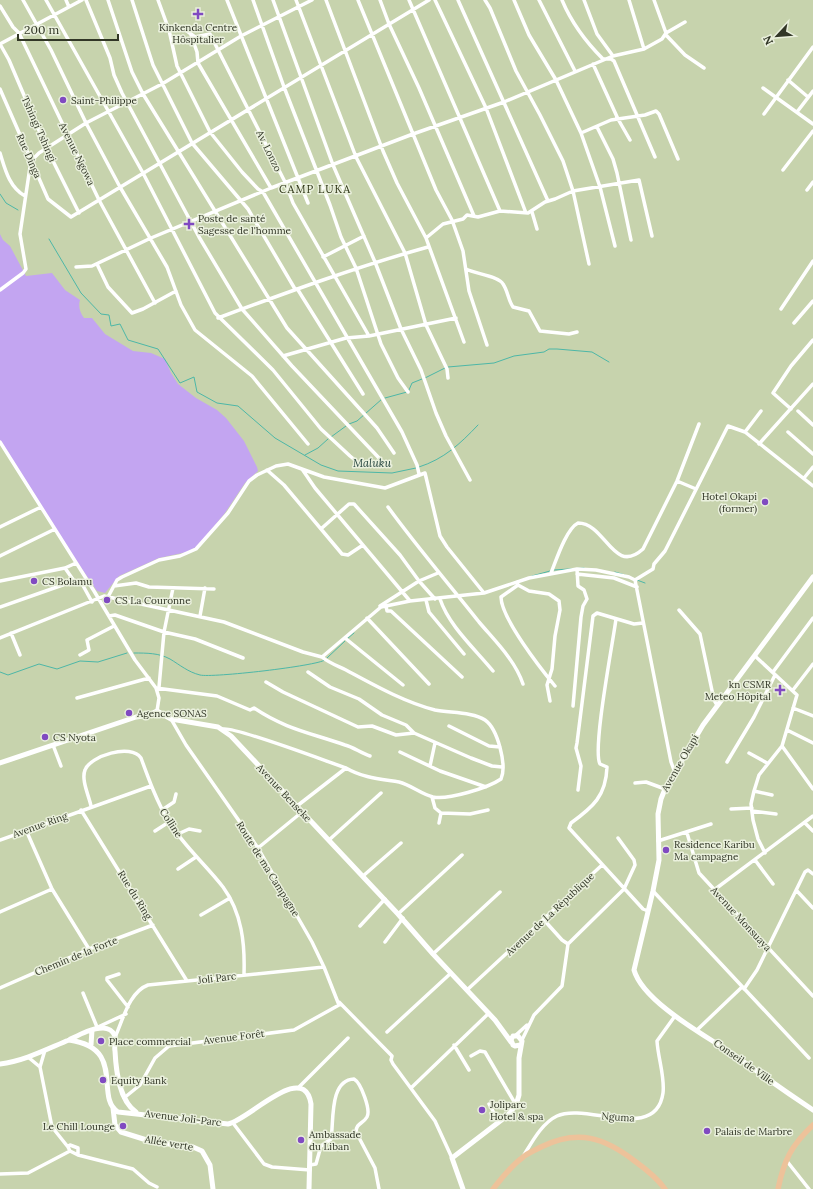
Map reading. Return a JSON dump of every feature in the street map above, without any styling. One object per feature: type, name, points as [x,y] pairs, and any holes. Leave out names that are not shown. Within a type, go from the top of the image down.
[{"type":"main road","points":[[778,1189],[786,1160],[794,1146],[813,1125]]},
{"type":"main road","points":[[493,1189],[522,1158],[558,1140],[589,1137],[612,1144],[651,1174],[665,1189]]},
{"type":"street","points":[[23,0],[51,50],[86,123],[120,187],[167,267],[181,305],[195,330],[252,376],[308,444]]},
{"type":"street","points":[[46,0],[142,173],[218,318],[273,370],[321,429],[362,465]]},
{"type":"street","points":[[66,0],[69,7]]},
{"type":"street","points":[[0,44],[82,0]]},
{"type":"street","points":[[86,0],[110,58],[115,79],[191,221],[242,309],[283,356],[379,458]]},
{"type":"street","points":[[108,0],[132,72],[143,94],[270,298],[287,328],[377,428],[394,454]]},
{"type":"street","points":[[132,0],[153,65],[192,143],[242,200],[362,394]]},
{"type":"street","points":[[158,0],[169,30],[177,66],[210,132],[242,172],[258,189],[263,192],[314,282],[349,338],[381,399],[402,432],[419,472]]},
{"type":"street","points":[[227,0],[308,203]]},
{"type":"street","points":[[253,0],[284,87],[345,246],[356,268],[385,355],[408,392]]},
{"type":"street","points":[[273,0],[300,77],[334,165],[376,262],[401,329],[421,370],[436,413],[446,436],[470,480]]},
{"type":"street","points":[[296,0],[356,157],[405,253],[426,325],[446,368],[448,378]]},
{"type":"street","points":[[0,290],[23,273],[26,269],[26,262],[20,237],[25,196],[31,162],[46,147],[86,123],[162,84],[241,36],[312,0]]},
{"type":"street","points":[[326,0],[397,183],[426,238],[464,342]]},
{"type":"street","points":[[358,0],[436,190],[452,220],[463,251],[469,291],[487,345]]},
{"type":"street","points":[[380,0],[389,24],[474,216]]},
{"type":"street","points":[[409,0],[461,117],[500,211]]},
{"type":"street","points":[[79,213],[266,97],[429,0]]},
{"type":"street","points":[[435,0],[486,108],[526,213]]},
{"type":"street","points":[[458,0],[548,201]]},
{"type":"street","points":[[485,0],[490,8],[516,71],[563,161],[573,191],[589,264]]},
{"type":"street","points":[[514,0],[529,35],[556,80],[581,133],[600,187],[615,246]]},
{"type":"street","points":[[539,0],[575,71]]},
{"type":"street","points":[[562,0],[574,26],[603,59],[611,59],[614,61],[639,116],[655,157]]},
{"type":"street","points":[[584,0],[597,34],[613,56]]},
{"type":"street","points":[[628,0],[644,49]]},
{"type":"street","points":[[654,0],[666,34],[685,55],[704,68]]},
{"type":"street","name":"Avenue Ngowa","points":[[0,6],[13,27],[19,33],[99,200],[155,303]]},
{"type":"street","points":[[76,268],[97,264],[171,229],[285,182],[528,93],[603,59],[644,49],[662,40],[666,34],[685,22]]},
{"type":"street","points":[[169,30],[183,28],[191,35],[197,52],[198,63],[271,188]]},
{"type":"street","name":"Av. Lonzo","points":[[191,35],[198,37],[209,34],[218,49],[303,221],[369,336]]},
{"type":"street","name":"Tshingi Tshingi","points":[[0,44],[9,60],[46,147],[79,213]]},
{"type":"street","points":[[764,114],[813,47]]},
{"type":"street","points":[[593,64],[618,119],[630,140]]},
{"type":"street","points":[[788,80],[808,97]]},
{"type":"street","points":[[763,88],[813,124]]},
{"type":"street","name":"Rue Dinga","points":[[0,89],[50,202],[68,216],[73,216],[79,213]]},
{"type":"street","points":[[796,112],[813,91]]},
{"type":"street","points":[[581,133],[608,121],[639,116],[656,111],[659,114],[678,159]]},
{"type":"street","points":[[597,127],[613,159],[620,184],[631,240]]},
{"type":"street","points":[[783,170],[813,130]]},
{"type":"street","points":[[0,153],[5,170],[14,186],[25,196]]},
{"type":"street","points":[[426,238],[443,224],[452,220],[463,219],[467,215],[474,216],[500,211],[532,212],[548,201],[555,200],[573,191],[639,180],[652,236]]},
{"type":"street","points":[[807,190],[813,182]]},
{"type":"street","points":[[532,212],[537,229]]},
{"type":"street","points":[[323,257],[364,236]]},
{"type":"street","points":[[218,318],[333,275],[428,246]]},
{"type":"street","points":[[781,309],[813,261]]},
{"type":"street","points":[[97,264],[108,287],[129,312],[137,312],[176,291]]},
{"type":"street","points":[[466,269],[472,272],[480,272],[485,277],[500,280],[503,283],[508,299],[513,307],[529,311],[540,331],[569,334],[577,332]]},
{"type":"street","points":[[794,323],[813,301]]},
{"type":"street","points":[[283,356],[305,348],[330,342],[369,336],[456,318]]},
{"type":"street","points":[[791,409],[773,393],[791,366],[813,340]]},
{"type":"street","points":[[759,444],[813,384]]},
{"type":"street","points":[[745,432],[761,411]]},
{"type":"street","points":[[798,411],[813,424]]},
{"type":"street","points":[[551,573],[569,533],[573,526],[578,524],[592,528],[615,552],[622,556],[626,557],[637,555],[643,549],[677,481],[699,424]]},
{"type":"street","points":[[376,609],[386,608],[410,601],[461,598],[484,594],[551,573],[577,572],[626,576],[637,579],[653,569],[654,564],[665,551],[728,426],[745,432],[813,486]]},
{"type":"street","points":[[788,432],[813,454]]},
{"type":"street","points":[[0,442],[90,584],[135,660],[158,688],[217,696],[250,710],[254,708],[296,731],[346,745],[370,756]]},
{"type":"street","points":[[108,596],[119,579],[152,563],[184,555],[200,546],[228,513],[249,481],[257,475],[282,464],[288,464],[324,477],[385,488],[410,480],[419,472]]},
{"type":"street","points":[[804,478],[813,467]]},
{"type":"street","points":[[302,469],[337,514],[410,601]]},
{"type":"street","points":[[267,470],[284,485],[322,528],[342,554],[348,555],[363,545]]},
{"type":"street","points":[[419,472],[425,473],[436,523],[447,547],[484,594]]},
{"type":"street","points":[[677,481],[696,489]]},
{"type":"street","points":[[322,528],[350,504],[354,504],[400,555],[419,581],[435,599]]},
{"type":"street","points":[[0,527],[41,507]]},
{"type":"street","points":[[388,507],[438,573],[461,598],[514,665],[523,684]]},
{"type":"street","points":[[0,556],[55,530]]},
{"type":"street","points":[[0,580],[64,568],[76,562]]},
{"type":"street","points":[[64,568],[74,581]]},
{"type":"street","points":[[577,572],[625,581],[637,587]]},
{"type":"street","points":[[573,706],[581,617],[583,606],[587,599],[584,590],[578,586],[577,572]]},
{"type":"street","points":[[322,657],[347,639],[376,609],[419,581],[438,573]]},
{"type":"street","points":[[625,581],[626,576]]},
{"type":"street","points":[[637,579],[643,623],[671,762],[674,770]]},
{"type":"street","name":"Avenue Okapi","points":[[675,1016],[650,993],[636,976],[634,970],[654,891],[659,860],[658,814],[661,799],[674,770],[717,705],[813,579]]},
{"type":"street","points":[[0,607],[74,581],[90,584]]},
{"type":"street","points":[[81,582],[92,602]]},
{"type":"street","points":[[114,586],[136,583],[150,587],[214,589]]},
{"type":"street","points":[[518,584],[501,596],[500,599],[505,612],[520,638],[555,686]]},
{"type":"street","points":[[518,584],[529,591],[549,594],[559,601],[560,610],[555,636],[552,669],[547,691],[550,701]]},
{"type":"street","points":[[157,711],[164,632],[173,588]]},
{"type":"street","points":[[200,616],[205,588]]},
{"type":"street","points":[[0,638],[92,602],[97,598],[108,596],[224,622],[303,652],[322,657],[380,688],[425,707],[436,710],[454,711],[485,720],[498,737],[503,775],[501,779],[486,787],[441,798],[432,797],[401,783],[357,774],[346,768],[231,728],[223,729],[171,719],[157,711]]},
{"type":"street","points":[[440,599],[443,608],[450,618],[493,671]]},
{"type":"street","points":[[426,600],[429,612],[464,654]]},
{"type":"street","points":[[386,608],[395,614],[414,634],[462,677]]},
{"type":"street","points":[[679,610],[700,634],[714,700],[717,705]]},
{"type":"street","points":[[578,790],[581,766],[576,748],[593,616],[597,613],[634,624],[643,623]]},
{"type":"street","points":[[109,616],[115,615],[164,632],[195,638],[243,658]]},
{"type":"street","points":[[367,618],[429,684]]},
{"type":"street","points":[[727,762],[754,717],[774,674],[813,618]]},
{"type":"street","points":[[602,865],[571,832],[569,826],[590,808],[605,786],[607,767],[600,764],[598,761],[598,739],[616,619]]},
{"type":"street","points":[[80,654],[89,650],[87,640],[114,626]]},
{"type":"street","points":[[11,633],[20,655]]},
{"type":"street","points":[[347,639],[403,685]]},
{"type":"street","points":[[755,656],[797,695],[782,746],[759,775],[754,791],[752,809],[758,839],[765,853]]},
{"type":"street","points":[[793,690],[813,664]]},
{"type":"street","points":[[308,672],[330,687],[359,699],[382,714],[406,725],[414,733],[492,766],[502,767]]},
{"type":"street","points":[[76,698],[149,678]]},
{"type":"street","points":[[266,682],[282,692],[358,727],[372,726],[396,735],[414,733]]},
{"type":"street","points":[[792,708],[813,716]]},
{"type":"street","points":[[0,763],[136,716],[148,715],[157,711]]},
{"type":"street","name":"Route de ma Campagne","points":[[171,719],[186,745],[258,848],[298,916],[324,967],[339,1003]]},
{"type":"street","points":[[449,726],[489,746],[500,747]]},
{"type":"street","name":"Avenue Benseke","points":[[223,729],[403,918],[433,954],[513,1040],[521,1042]]},
{"type":"street","points":[[787,730],[813,743]]},
{"type":"street","points":[[430,766],[435,743]]},
{"type":"street","points":[[53,745],[61,766]]},
{"type":"street","points":[[782,746],[813,788]]},
{"type":"street","name":"Colline","points":[[91,806],[84,780],[85,769],[94,760],[117,752],[130,751],[137,753],[141,758],[151,786],[169,822],[196,857],[221,884],[230,898],[238,916],[242,933],[244,974]]},
{"type":"street","points":[[400,752],[430,766],[486,787]]},
{"type":"street","points":[[750,753],[767,763]]},
{"type":"street","points":[[297,806],[346,768]]},
{"type":"street","points":[[635,782],[646,782],[665,789]]},
{"type":"street","name":"Avenue Ring","points":[[0,840],[91,806],[151,786]]},
{"type":"street","points":[[754,791],[772,794]]},
{"type":"street","points":[[329,840],[381,793]]},
{"type":"street","points":[[162,810],[174,802],[176,794]]},
{"type":"street","points":[[432,797],[435,808],[441,813],[470,814],[488,810]]},
{"type":"street","points":[[731,809],[752,809],[776,814]]},
{"type":"street","name":"Rue du Ring","points":[[81,810],[154,925],[187,981]]},
{"type":"street","points":[[258,848],[302,812]]},
{"type":"street","points":[[438,823],[441,813]]},
{"type":"street","points":[[714,890],[813,816]]},
{"type":"street","points":[[155,831],[169,822]]},
{"type":"street","points":[[805,822],[813,831]]},
{"type":"street","points":[[658,841],[687,833],[711,824]]},
{"type":"street","points":[[178,834],[189,828],[200,831]]},
{"type":"street","points":[[26,830],[52,889],[89,949]]},
{"type":"street","name":"Avenue Monsuaya","points":[[687,833],[696,870],[813,996]]},
{"type":"street","points":[[513,1040],[528,1024],[537,1011],[562,986],[568,944],[624,889],[635,864],[618,838]]},
{"type":"street","points":[[363,876],[402,842]]},
{"type":"street","points":[[398,914],[462,855]]},
{"type":"street","points":[[178,869],[196,857]]},
{"type":"street","points":[[754,860],[774,884]]},
{"type":"street","name":"Avenue de La République","points":[[467,990],[602,865],[643,909],[648,911]]},
{"type":"street","points":[[697,1030],[743,988],[757,970],[806,871],[810,870],[813,874]]},
{"type":"street","points":[[0,912],[52,889]]},
{"type":"street","points":[[654,891],[809,1058]]},
{"type":"street","points":[[797,891],[813,908]]},
{"type":"street","points":[[433,954],[500,892]]},
{"type":"street","points":[[201,915],[230,898]]},
{"type":"street","points":[[360,926],[385,899]]},
{"type":"street","points":[[385,942],[403,918]]},
{"type":"street","points":[[544,920],[562,940],[568,944]]},
{"type":"street","name":"Chemin de la Forte","points":[[0,988],[89,949],[154,925]]},
{"type":"street","name":"Joli Parc","points":[[115,1037],[136,991],[143,987],[156,983],[324,967]]},
{"type":"street","points":[[387,1032],[451,973]]},
{"type":"street","points":[[119,974],[109,977],[107,980],[128,1007]]},
{"type":"street","points":[[69,1040],[91,1045],[94,1029],[83,993]]},
{"type":"street","points":[[339,1003],[392,1056],[391,1060],[393,1064],[435,1122],[452,1158],[462,1189]]},
{"type":"street","name":"Avenue Forêt","points":[[124,1098],[140,1085],[155,1058],[169,1046],[294,1030],[339,1003]]},
{"type":"street","points":[[412,1089],[454,1045],[489,1013]]},
{"type":"street","points":[[0,1064],[28,1057],[126,1014]]},
{"type":"street","name":"Conseil de Ville","points":[[675,1016],[813,1110]]},
{"type":"street","name":"Nguma","points":[[522,1158],[536,1136],[558,1115],[578,1113],[641,1118],[656,1110],[661,1101],[663,1092],[657,1041],[675,1016]]},
{"type":"street","points":[[452,1158],[499,1122],[516,1105],[519,1095],[519,1058],[521,1042],[528,1024]]},
{"type":"street","points":[[94,1029],[107,1028],[115,1037],[117,1070],[124,1098],[129,1106],[137,1113]]},
{"type":"street","points":[[309,1189],[311,1104],[308,1094],[299,1087],[348,1038]]},
{"type":"street","points":[[513,1040],[521,1042]]},
{"type":"street","points":[[513,1040],[519,1058]]},
{"type":"street","name":"Allée verte","points":[[91,1045],[98,1053],[106,1071],[115,1125],[121,1132],[153,1142],[193,1147],[202,1151],[210,1165],[213,1189]]},
{"type":"street","points":[[454,1045],[469,1070]]},
{"type":"street","points":[[45,1050],[40,1067],[52,1127],[69,1149],[78,1155],[133,1169],[149,1183],[157,1186]]},
{"type":"street","points":[[472,1056],[480,1051],[485,1052],[516,1105]]},
{"type":"street","points":[[28,1057],[40,1067]]},
{"type":"street","points":[[106,1071],[117,1070]]},
{"type":"street","points":[[233,1123],[264,1164],[272,1167],[310,1168],[316,1164],[321,1146],[331,1139],[337,1090],[346,1081],[354,1079],[360,1083],[368,1114],[366,1118],[357,1126],[356,1132],[375,1168],[379,1189]]},
{"type":"street","name":"Avenue Joli-Parc","points":[[113,1108],[118,1112],[233,1123],[242,1119],[283,1091],[299,1087]]},
{"type":"street","points":[[489,1104],[499,1122]]},
{"type":"street","points":[[0,1174],[28,1173],[69,1149],[70,1145],[78,1148],[78,1155]]},
{"type":"street","points":[[786,1160],[809,1189]]},
{"type":"shaded area","points":[[0,234],[3,240],[10,246],[26,276],[52,273],[65,290],[80,300],[79,305],[81,314],[84,318],[92,318],[105,334],[133,351],[151,353],[165,359],[178,384],[196,398],[217,410],[226,418],[244,441],[257,467],[258,471],[245,483],[225,513],[198,546],[187,552],[159,558],[119,576],[105,593],[97,591],[67,547],[0,440]]},
{"type":"waterway","name":"Maluku","points":[[0,194],[6,203],[18,210]]},
{"type":"waterway","points":[[49,239],[81,293],[101,314],[109,315],[111,326],[120,324],[128,340],[158,349],[180,383],[194,377],[197,392],[217,403],[238,406],[275,438],[321,465],[338,471],[392,473],[416,468]]},
{"type":"waterway","points":[[448,367],[494,363],[514,356],[544,352],[549,349],[592,352],[609,362]]},
{"type":"waterway","points":[[425,378],[445,368]]},
{"type":"waterway","points":[[409,390],[412,383],[422,379]]},
{"type":"waterway","points":[[385,398],[407,392]]},
{"type":"waterway","points":[[349,424],[357,421],[382,399]]},
{"type":"waterway","name":"Maluku","points":[[419,467],[444,455],[478,425]]},
{"type":"waterway","points":[[331,437],[346,426]]},
{"type":"waterway","points":[[305,455],[318,448],[328,439]]},
{"type":"waterway","points":[[554,570],[584,568]]},
{"type":"waterway","points":[[532,576],[550,571]]},
{"type":"waterway","points":[[615,572],[625,575]]},
{"type":"waterway","points":[[637,580],[645,583]]},
{"type":"waterway","points":[[347,639],[354,633]]},
{"type":"waterway","points":[[327,658],[345,641]]},
{"type":"waterway","points":[[0,672],[8,675],[39,664],[57,669],[80,661],[98,662],[127,653]]},
{"type":"waterway","points":[[134,653],[157,654],[170,659],[184,668],[200,675],[223,675],[285,668],[325,660]]},
{"type":"place","name":"Kinkenda Centre Hôspitalier","points":[[198,14]]},
{"type":"place","name":"Saint-Philippe","points":[[63,100]]},
{"type":"place","name":"Poste de santé Sagesse de l'homme","points":[[189,224]]},
{"type":"place","name":"Hotel Okapi (former)","points":[[765,502]]},
{"type":"place","name":"CS Bolamu","points":[[34,581]]},
{"type":"place","name":"CS La Couronne","points":[[107,600]]},
{"type":"place","name":"kn CSMR Meteo Hôpital","points":[[780,690]]},
{"type":"place","name":"Agence SONAS","points":[[129,713]]},
{"type":"place","name":"CS Nyota","points":[[45,737]]},
{"type":"place","name":"Residence Karibu Ma campagne","points":[[666,850]]},
{"type":"place","name":"Place commercial","points":[[101,1041]]},
{"type":"place","name":"Equity Bank","points":[[103,1080]]},
{"type":"place","name":"Joliparc Hotel & spa","points":[[482,1110]]},
{"type":"place","name":"Le Chill Lounge","points":[[123,1126]]},
{"type":"place","name":"Palais de Marbre","points":[[707,1131]]},
{"type":"place","name":"Ambassade du Liban","points":[[301,1140]]},
{"type":"district","name":"CAMP LUKA","points":[[315,189]]}]
